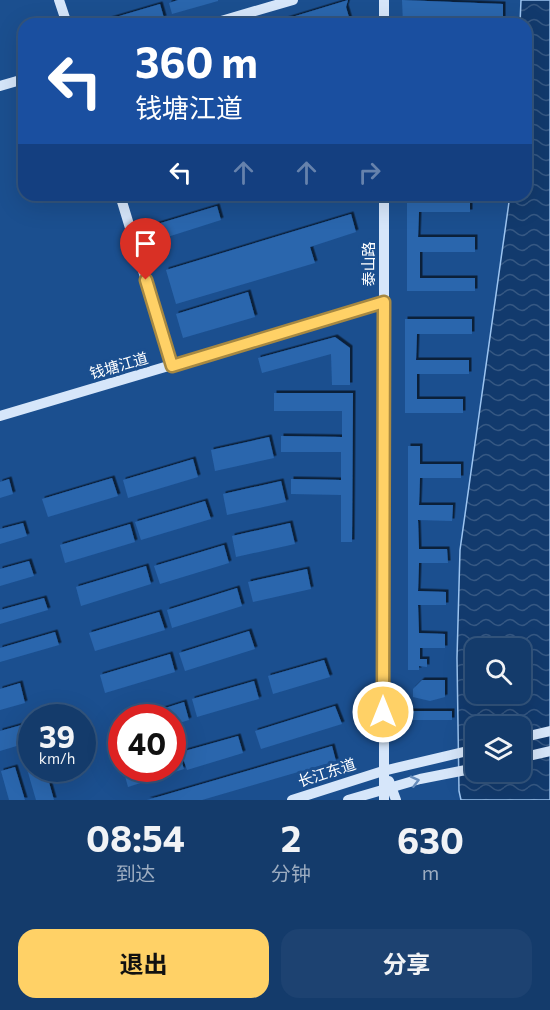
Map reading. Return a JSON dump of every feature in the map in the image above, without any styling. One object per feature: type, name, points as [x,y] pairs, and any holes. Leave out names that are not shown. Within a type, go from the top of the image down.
[{"type":"street","points":[[59,0],[65,18]]},
{"type":"street","points":[[232,18],[293,0]]},
{"type":"street","points":[[384,0],[384,18]]},
{"type":"street","points":[[0,86],[18,81]]},
{"type":"street","points":[[122,201],[172,366]]},
{"type":"street","name":"泰山路","points":[[383,795],[384,201]]},
{"type":"street","name":"钱塘江道","points":[[0,416],[384,302]]},
{"type":"street","points":[[531,735],[550,731]]},
{"type":"street","points":[[531,755],[550,751]]},
{"type":"street","name":"长江东道","points":[[292,800],[383,771],[465,752]]},
{"type":"street","points":[[348,800],[383,795],[393,787],[465,770]]},
{"type":"street","points":[[383,771],[393,787],[396,800]]},
{"type":"water","points":[[521,0],[550,0],[550,800],[461,800],[457,658],[460,550],[509,201],[532,201],[532,18],[520,18]]},
{"type":"building","points":[[178,0],[218,1],[172,14],[169,3]]},
{"type":"building","points":[[348,0],[346,7],[349,18],[289,18]]},
{"type":"building","points":[[402,0],[503,4],[503,18],[403,18]]},
{"type":"building","points":[[160,4],[164,18],[112,18]]},
{"type":"building","points":[[407,201],[470,201],[470,212],[419,212],[418,237],[475,237],[475,252],[420,252],[420,278],[475,278],[475,291],[407,291]]},
{"type":"building","points":[[217,206],[221,220],[158,240],[154,225]]},
{"type":"building","points":[[351,214],[356,232],[310,247],[315,263],[176,304],[166,270]]},
{"type":"building","points":[[248,292],[255,317],[183,338],[176,314]]},
{"type":"building","points":[[405,319],[472,319],[472,334],[417,334],[416,360],[469,360],[469,374],[417,374],[417,399],[463,399],[463,413],[405,413]]},
{"type":"building","points":[[335,337],[350,348],[350,385],[332,385],[331,354],[262,373],[258,358]]},
{"type":"building","points":[[274,393],[353,393],[352,542],[341,542],[341,495],[291,494],[291,479],[341,480],[341,452],[281,452],[281,436],[342,437],[342,411],[274,411]]},
{"type":"building","points":[[269,437],[274,458],[215,471],[211,450]]},
{"type":"building","points":[[408,446],[420,446],[420,464],[461,464],[461,478],[420,478],[419,505],[453,505],[452,521],[418,520],[419,549],[447,549],[448,563],[419,563],[418,591],[446,592],[446,605],[418,605],[419,633],[445,634],[445,648],[420,648],[420,659],[427,659],[427,667],[419,666],[419,670],[408,670]]},
{"type":"building","points":[[193,459],[198,477],[128,498],[123,480]]},
{"type":"building","points":[[112,478],[118,496],[48,517],[42,499]]},
{"type":"building","points":[[9,479],[13,494],[0,498],[0,482]]},
{"type":"building","points":[[281,481],[286,502],[227,515],[223,494]]},
{"type":"building","points":[[205,501],[211,519],[141,540],[135,522]]},
{"type":"building","points":[[23,523],[27,536],[0,544],[0,529]]},
{"type":"building","points":[[290,523],[295,544],[236,557],[232,536]]},
{"type":"building","points":[[130,524],[135,542],[65,563],[60,545]]},
{"type":"building","points":[[224,545],[229,563],[160,584],[154,566]]},
{"type":"building","points":[[29,561],[34,576],[0,586],[0,569]]},
{"type":"building","points":[[146,566],[151,584],[81,606],[76,587]]},
{"type":"building","points":[[307,569],[311,589],[253,602],[248,582]]},
{"type":"building","points":[[237,588],[242,606],[172,628],[167,610]]},
{"type":"building","points":[[44,598],[48,610],[0,624],[0,610]]},
{"type":"building","points":[[159,612],[165,630],[95,651],[89,633]]},
{"type":"building","points":[[249,631],[255,649],[185,671],[179,653]]},
{"type":"building","points":[[55,632],[59,645],[0,662],[0,648]]},
{"type":"building","points":[[170,654],[175,672],[105,693],[100,675]]},
{"type":"building","points":[[324,660],[330,677],[273,694],[268,676]]},
{"type":"building","points":[[422,680],[445,680],[445,697],[430,701],[413,697],[413,689]]},
{"type":"building","points":[[254,681],[259,699],[197,717],[192,699]]},
{"type":"building","points":[[20,683],[25,703],[0,710],[0,689]]},
{"type":"building","points":[[335,706],[342,724],[261,749],[255,731]]},
{"type":"building","points":[[406,711],[452,711],[452,720],[406,720]]},
{"type":"building","points":[[18,726],[18,746],[0,751],[0,731]]},
{"type":"building","points":[[238,736],[243,753],[187,770],[186,751]]},
{"type":"building","points":[[332,746],[336,761],[202,800],[147,800]]},
{"type":"building","points":[[15,767],[25,800],[9,800],[1,771]]},
{"type":"building","points":[[31,782],[49,782],[54,800],[36,800]]},
{"type":"building","points":[[127,782],[144,782],[128,787]]},
{"type":"route","points":[[146,280],[172,366],[384,302],[383,712]]}]
